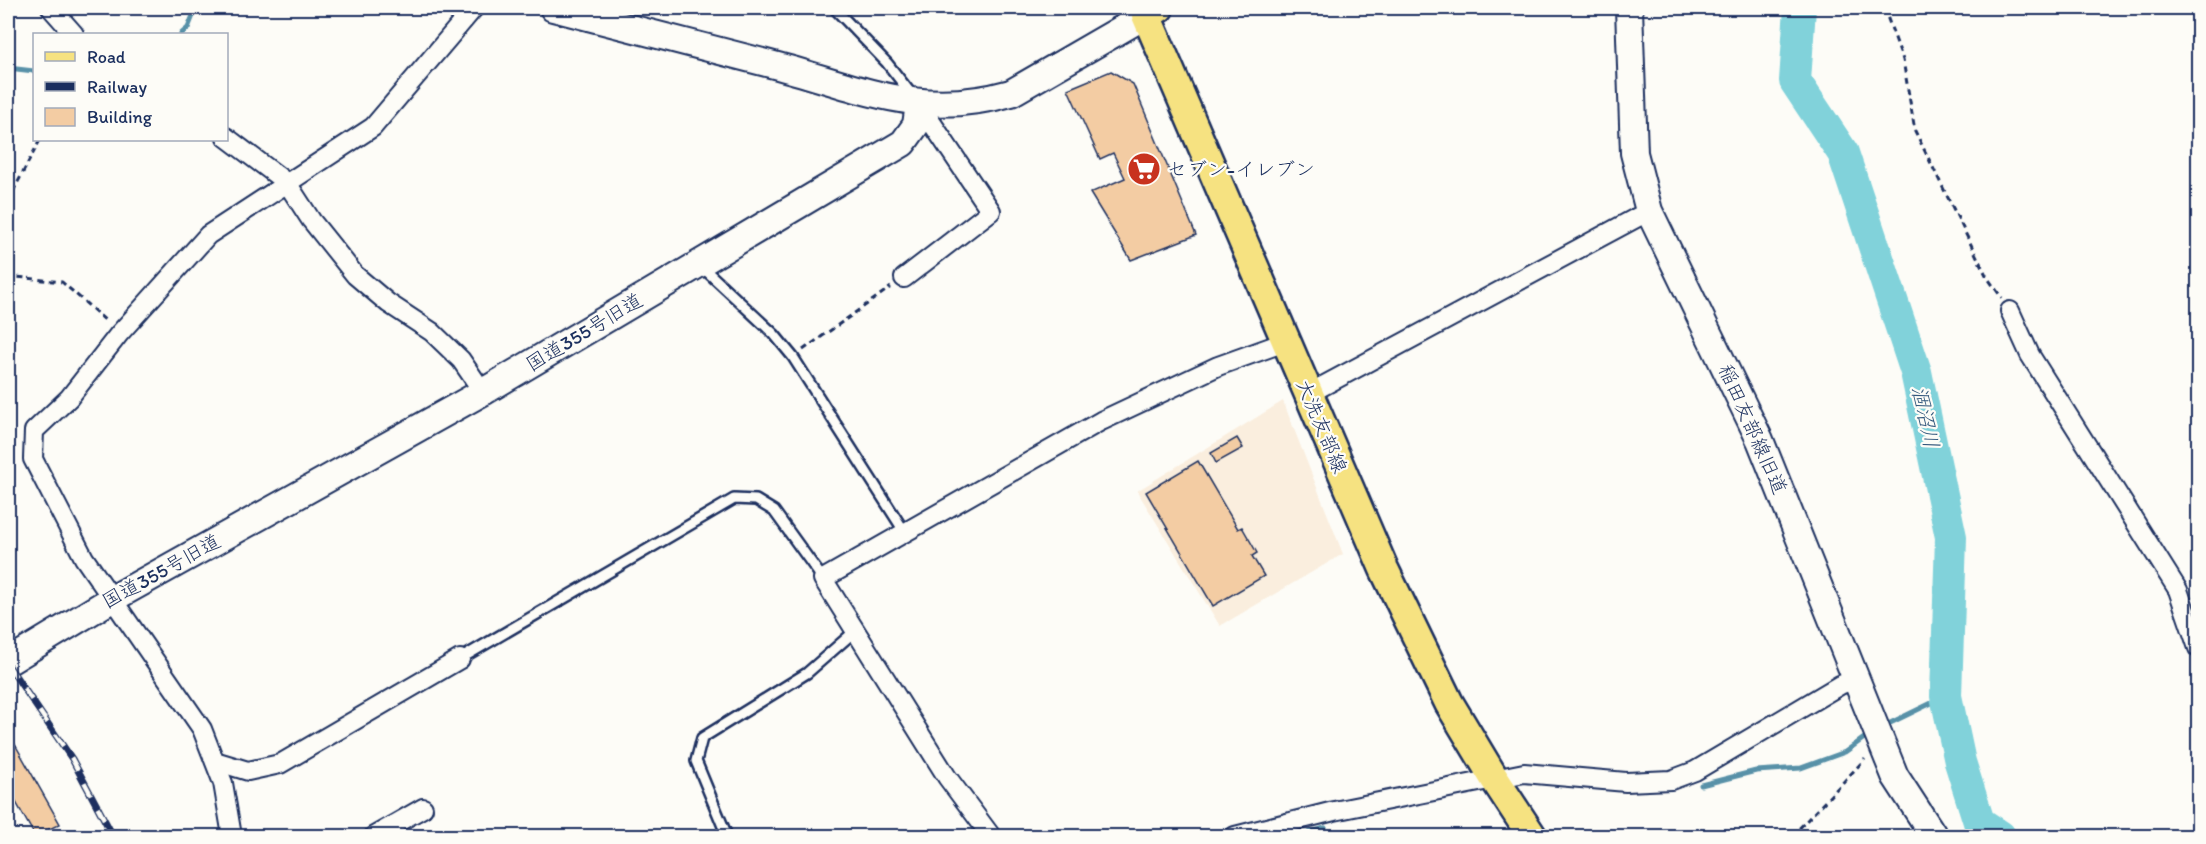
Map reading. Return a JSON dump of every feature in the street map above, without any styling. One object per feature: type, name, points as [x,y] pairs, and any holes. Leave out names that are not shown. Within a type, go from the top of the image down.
[{"type":"main road","name":"大洗友部線","points":[[1149,10],[1285,342],[1422,650],[1494,778],[1532,837]]},
{"type":"street","points":[[51,8],[73,33]]},
{"type":"street","points":[[232,837],[223,783],[202,729],[84,558],[33,459],[34,431],[69,398],[119,334],[208,235],[373,127],[474,8]]},
{"type":"street","points":[[553,8],[781,67],[876,95],[919,104],[987,100],[1011,93],[1149,10]]},
{"type":"street","name":"稲田友部線旧道","points":[[1629,8],[1634,153],[1649,211],[1760,440],[1895,776],[1934,837]]},
{"type":"street","points":[[904,278],[991,211],[919,104]]},
{"type":"street","name":"国道355号旧道","points":[[8,662],[112,599],[483,392],[903,143],[916,125],[919,104]]},
{"type":"street","points":[[228,139],[287,183],[311,220],[355,275],[388,303],[432,332],[461,360],[483,392]]},
{"type":"street","points":[[1308,394],[1649,211]]},
{"type":"street","points":[[2010,311],[2030,355],[2178,590],[2199,648]]},
{"type":"street","points":[[991,837],[947,777],[823,579],[904,531],[1151,395],[1285,342]]},
{"type":"street","points":[[214,761],[248,771],[280,764],[460,659]]},
{"type":"street","points":[[1235,837],[1334,811],[1524,773],[1626,782],[1671,780],[1695,771],[1840,685],[1855,679]]},
{"type":"street","points":[[374,837],[423,808]]},
{"type":"lane","points":[[834,8],[887,63],[919,104]]},
{"type":"lane","points":[[698,264],[774,334],[793,357],[904,531]]},
{"type":"lane","points":[[460,659],[734,500],[756,500],[774,511],[823,579]]},
{"type":"lane","points":[[727,837],[696,761],[702,738],[807,673],[855,631]]},
{"type":"path","points":[[1884,8],[1903,60],[1916,131],[1987,277],[2010,311]]},
{"type":"path","points":[[8,201],[39,141]]},
{"type":"path","points":[[8,276],[62,282],[119,334]]},
{"type":"path","points":[[793,357],[904,278]]},
{"type":"path","points":[[1792,837],[1843,786],[1881,739]]},
{"type":"shaded area","points":[[1283,401],[1343,554],[1220,626],[1137,491]]},
{"type":"building","name":"セブン-イレブン","points":[[1111,71],[1133,84],[1196,235],[1131,260],[1090,193],[1125,178],[1113,153],[1100,159],[1068,89]]},
{"type":"building","points":[[1237,438],[1243,448],[1216,463],[1211,453]]},
{"type":"building","points":[[1198,461],[1238,529],[1242,527],[1257,553],[1252,556],[1264,576],[1213,606],[1146,492]]},
{"type":"building","points":[[8,732],[60,824],[35,836],[8,788]]},
{"type":"waterway","points":[[182,33],[188,28],[194,13],[192,8]]},
{"type":"waterway","name":"涸沼川","points":[[1800,8],[1795,81],[1843,153],[1916,372],[1951,537],[1946,696],[1960,762],[1979,822],[2000,836]]},
{"type":"waterway","points":[[8,68],[33,71]]},
{"type":"waterway","points":[[1882,727],[1946,696]]},
{"type":"waterway","points":[[1701,785],[1756,771],[1801,768],[1845,752],[1871,733]]},
{"type":"waterway","points":[[1299,836],[1325,828]]},
{"type":"railway","points":[[8,665],[72,759],[113,836]]},
{"type":"place","name":"セブン-イレブン","points":[[1144,169]]}]
